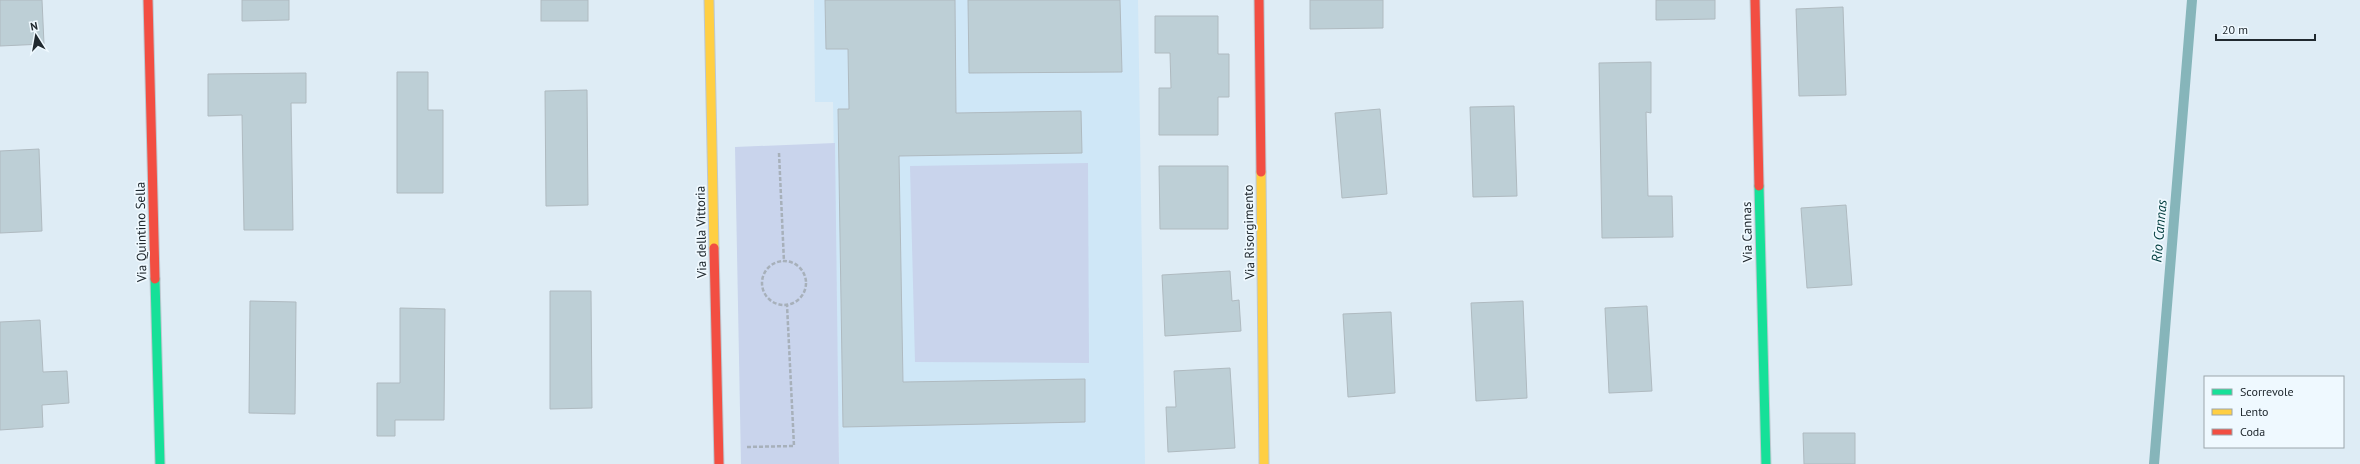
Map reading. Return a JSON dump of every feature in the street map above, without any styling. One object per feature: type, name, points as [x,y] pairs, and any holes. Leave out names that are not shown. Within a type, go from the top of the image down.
[{"type":"street","name":"Via Quintino Sella","points":[[148,0],[160,464]]},
{"type":"street","name":"Via della Vittoria","points":[[709,0],[719,464]]},
{"type":"street","name":"Via Risorgimento","points":[[1259,0],[1264,464]]},
{"type":"street","name":"Via Cannas","points":[[1754,0],[1766,464]]},
{"type":"path","points":[[779,153],[784,262]]},
{"type":"path","points":[[784,262],[797,265],[805,276],[806,282],[803,295],[793,303],[780,305],[768,298],[763,285],[766,271],[777,263],[784,262]]},
{"type":"path","points":[[742,447],[794,446],[787,305]]},
{"type":"shaded area","points":[[814,0],[1138,0],[1145,464],[839,464],[833,102],[815,102]]},
{"type":"shaded area","points":[[835,143],[839,464],[741,464],[735,147]]},
{"type":"shaded area","points":[[1088,163],[1089,363],[915,362],[910,166]]},
{"type":"building","points":[[0,0],[42,0],[44,44],[0,46]]},
{"type":"building","points":[[242,0],[289,0],[289,20],[242,21]]},
{"type":"building","points":[[541,0],[588,0],[588,21],[541,21]]},
{"type":"building","points":[[825,0],[955,0],[956,113],[1081,111],[1082,153],[899,156],[903,382],[1085,379],[1085,422],[843,427],[838,109],[849,109],[848,49],[826,49]]},
{"type":"building","points":[[968,0],[1120,0],[1122,72],[969,73]]},
{"type":"building","points":[[1310,0],[1383,0],[1383,28],[1310,29]]},
{"type":"building","points":[[1656,0],[1715,0],[1715,19],[1656,20]]},
{"type":"building","points":[[1843,7],[1846,95],[1799,96],[1796,9]]},
{"type":"building","points":[[1155,16],[1218,16],[1218,54],[1229,54],[1229,97],[1218,97],[1218,135],[1159,135],[1159,88],[1171,88],[1170,53],[1155,53]]},
{"type":"building","points":[[1651,62],[1651,113],[1646,112],[1648,196],[1672,196],[1673,237],[1602,238],[1599,63]]},
{"type":"building","points":[[397,72],[428,72],[428,110],[443,110],[443,193],[397,193]]},
{"type":"building","points":[[306,73],[306,103],[291,103],[293,230],[244,230],[242,115],[208,116],[208,74]]},
{"type":"building","points":[[587,90],[588,205],[546,206],[545,91]]},
{"type":"building","points":[[1514,106],[1517,196],[1473,197],[1470,107]]},
{"type":"building","points":[[1380,109],[1387,194],[1342,198],[1335,113]]},
{"type":"building","points":[[39,149],[42,231],[0,233],[0,151]]},
{"type":"building","points":[[1159,166],[1228,166],[1228,229],[1160,229]]},
{"type":"building","points":[[1846,205],[1852,285],[1807,288],[1801,208]]},
{"type":"building","points":[[1230,271],[1232,301],[1239,300],[1241,331],[1165,336],[1162,275]]},
{"type":"building","points":[[550,291],[591,291],[592,408],[550,409]]},
{"type":"building","points":[[250,301],[296,302],[295,414],[249,413]]},
{"type":"building","points":[[1523,301],[1527,398],[1476,401],[1471,303]]},
{"type":"building","points":[[1647,306],[1652,391],[1609,393],[1605,308]]},
{"type":"building","points":[[400,308],[445,309],[444,420],[395,420],[395,436],[377,436],[377,383],[400,383]]},
{"type":"building","points":[[1391,312],[1395,393],[1348,397],[1343,314]]},
{"type":"building","points":[[40,320],[43,372],[67,371],[69,403],[42,405],[43,427],[0,430],[0,322]]},
{"type":"building","points":[[1230,368],[1235,448],[1168,452],[1166,407],[1176,407],[1174,371]]},
{"type":"building","points":[[1803,433],[1855,433],[1855,464],[1804,464]]},
{"type":"waterway","name":"Rio Cannas","points":[[2154,464],[2192,0]]},
{"type":"traffic: fast","points":[[1759,186],[1766,464]]},
{"type":"traffic: fast","points":[[155,279],[160,464]]},
{"type":"traffic: slow","points":[[709,0],[714,248]]},
{"type":"traffic: slow","points":[[1261,172],[1264,464]]},
{"type":"traffic: jam","points":[[148,0],[155,279]]},
{"type":"traffic: jam","points":[[1259,0],[1261,172]]},
{"type":"traffic: jam","points":[[1755,0],[1759,186]]},
{"type":"traffic: jam","points":[[714,248],[719,464]]}]
